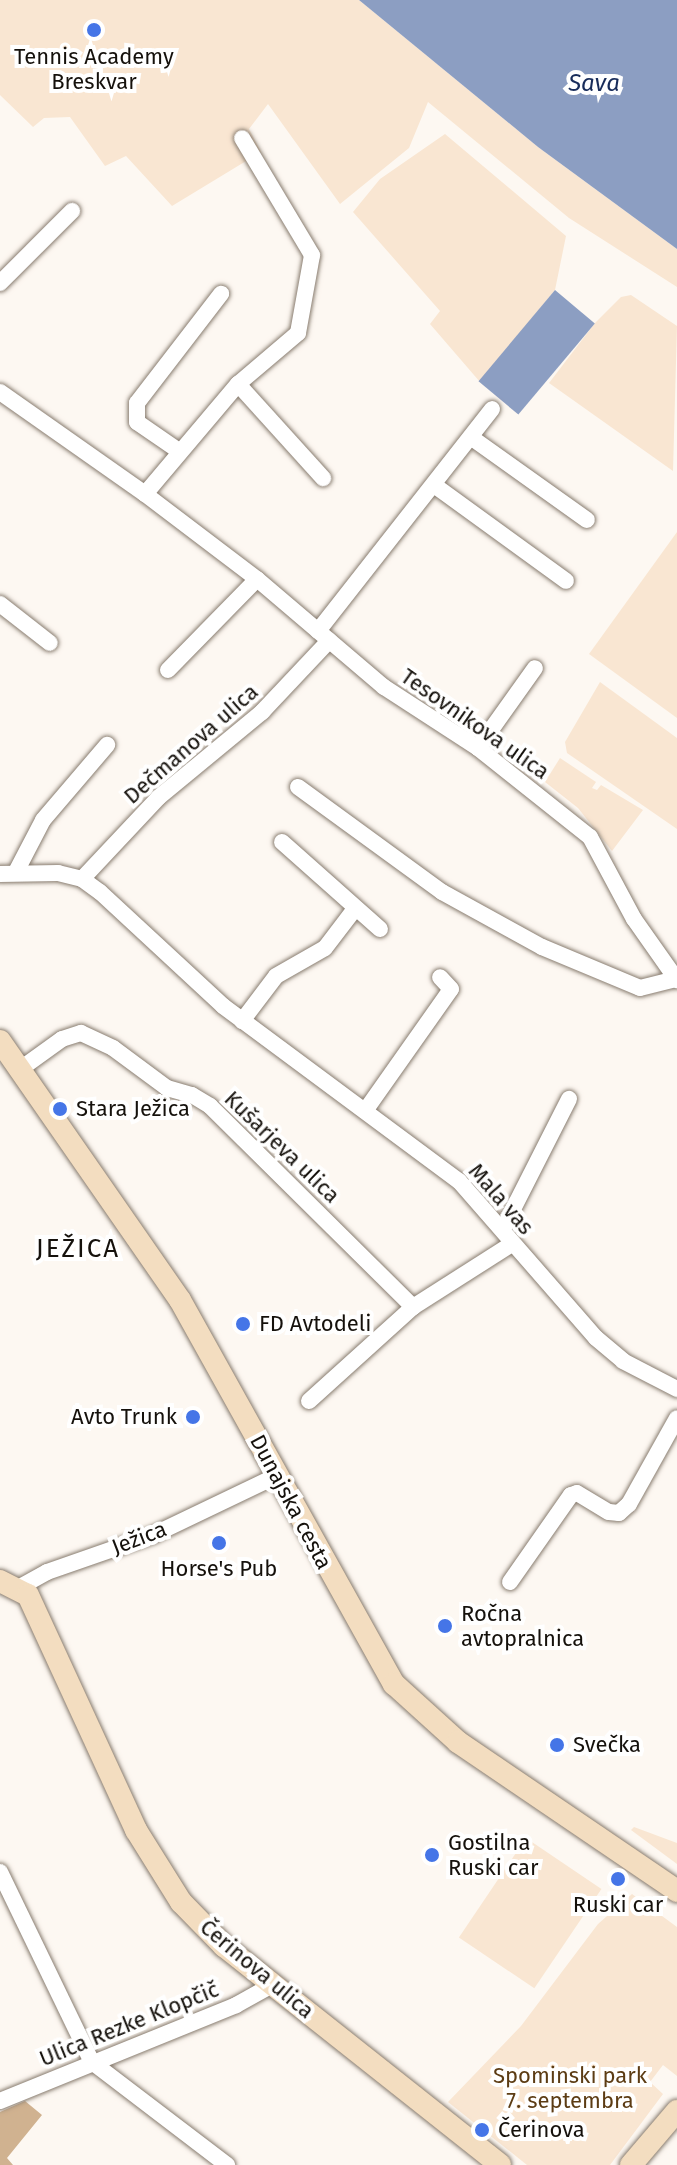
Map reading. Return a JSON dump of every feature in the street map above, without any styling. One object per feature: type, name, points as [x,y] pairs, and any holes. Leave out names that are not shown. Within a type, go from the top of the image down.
[{"type":"main road","name":"Dunajska cesta","points":[[0,1041],[180,1300],[372,1653],[408,1701],[670,1888],[677,1905]]},
{"type":"main road","name":"Čerinova ulica","points":[[10,1584],[157,1868],[212,1936],[500,2165]]},
{"type":"main road","points":[[631,2165],[677,2111]]},
{"type":"street","points":[[145,494],[238,384],[298,333],[312,255],[242,138]]},
{"type":"street","points":[[0,283],[72,211]]},
{"type":"street","points":[[179,451],[137,422],[137,403],[221,294]]},
{"type":"street","points":[[238,384],[323,478]]},
{"type":"street","name":"Tesovnikova ulica","points":[[0,392],[145,494],[257,579],[384,687],[478,748],[590,837],[634,919],[676,979]]},
{"type":"street","points":[[324,636],[492,409]]},
{"type":"street","points":[[472,438],[587,520]]},
{"type":"street","points":[[434,485],[566,581]]},
{"type":"street","points":[[168,670],[257,579]]},
{"type":"street","points":[[0,604],[50,643]]},
{"type":"street","name":"Dečmanova ulica","points":[[82,879],[159,797],[262,712],[324,636]]},
{"type":"street","points":[[478,748],[535,668]]},
{"type":"street","points":[[17,870],[43,820],[107,745]]},
{"type":"street","points":[[298,787],[442,892],[542,947],[640,988],[676,979]]},
{"type":"street","points":[[282,842],[354,910],[380,929]]},
{"type":"street","points":[[0,874],[17,870],[82,879]]},
{"type":"street","name":"Mala vas","points":[[82,879],[242,1021],[459,1181],[596,1338],[623,1361],[677,1389]]},
{"type":"street","points":[[242,1021],[276,976],[325,948],[354,910]]},
{"type":"street","points":[[365,1111],[451,989],[440,977]]},
{"type":"street","name":"Kušarjeva ulica","points":[[19,1070],[62,1039],[81,1033],[113,1048],[167,1088],[192,1095],[413,1307]]},
{"type":"street","points":[[309,1401],[413,1307],[507,1237],[569,1099]]},
{"type":"street","points":[[510,1582],[571,1495],[577,1493],[609,1512],[619,1513],[629,1504],[677,1418]]},
{"type":"street","name":"Ježica","points":[[10,1584],[153,1535],[276,1476]]},
{"type":"street","points":[[0,1872],[92,2062],[227,2165]]},
{"type":"street","name":"Ulica Rezke Klopčič","points":[[0,2101],[236,2005],[272,1985]]},
{"type":"green space","points":[[0,0],[359,0],[538,147],[677,249],[677,287],[569,218],[428,102],[409,148],[340,204],[268,104],[249,129],[261,152],[172,206],[126,156],[105,166],[70,117],[44,118],[33,127],[0,95]]},
{"type":"green space","points":[[445,134],[566,236],[555,290],[480,382],[430,324],[440,311],[353,212],[380,179]]},
{"type":"green space","points":[[631,295],[677,326],[673,471],[549,383],[595,323],[621,297]]},
{"type":"green space","points":[[677,532],[677,718],[589,654]]},
{"type":"green space","points":[[600,682],[677,738],[677,829],[567,753],[565,742]]},
{"type":"green space","points":[[560,758],[596,782],[592,788],[597,790],[601,785],[643,810],[612,851],[578,808],[545,782]]},
{"type":"green space","points":[[634,1827],[677,1843],[677,1864],[631,1830]]},
{"type":"green space","points":[[526,1838],[601,1889],[534,1988],[459,1937]]},
{"type":"green space","name":"Spominski park 7. septembra","points":[[632,1894],[677,1927],[677,2076],[663,2065],[650,2082],[663,2094],[610,2165],[527,2165],[448,2102],[521,2026],[598,1924]]},
{"type":"shaded area","points":[[25,2101],[42,2115],[7,2158],[13,2165],[0,2165],[0,2112]]},
{"type":"water","name":"Sava","points":[[359,0],[677,0],[677,249],[538,147]]},
{"type":"water","points":[[555,290],[595,323],[518,415],[479,381]]},
{"type":"place","name":"Tennis Academy Breskvar","points":[[94,30]]},
{"type":"place","name":"Stara Ježica","points":[[60,1109]]},
{"type":"place","name":"FD Avtodeli","points":[[243,1324]]},
{"type":"place","name":"Avto Trunk","points":[[193,1417]]},
{"type":"place","name":"Horse's Pub","points":[[219,1543]]},
{"type":"place","name":"Ročna avtopralnica","points":[[445,1626]]},
{"type":"place","name":"Svečka","points":[[557,1745]]},
{"type":"place","name":"Gostilna Ruski car","points":[[432,1855]]},
{"type":"place","name":"Ruski car","points":[[618,1879]]},
{"type":"place","name":"Čerinova","points":[[482,2130]]},
{"type":"district","name":"JEŽICA","points":[[78,1249]]}]
